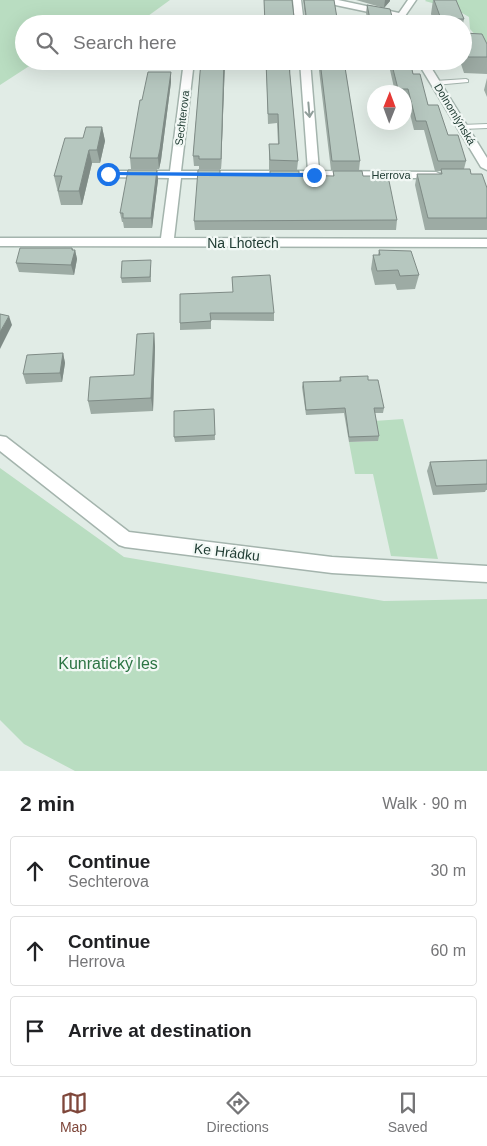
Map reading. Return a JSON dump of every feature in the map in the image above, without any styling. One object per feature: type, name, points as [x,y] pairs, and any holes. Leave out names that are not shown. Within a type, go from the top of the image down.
[{"type":"street","points":[[297,0],[299,15]]},
{"type":"street","points":[[326,0],[384,15]]},
{"type":"street","points":[[405,15],[412,0]]},
{"type":"street","name":"Sechterova","points":[[167,243],[188,70]]},
{"type":"street","points":[[306,70],[314,175]]},
{"type":"street","name":"Dolnomlýnská","points":[[428,70],[462,127],[485,173]]},
{"type":"street","points":[[108,174],[175,175]]},
{"type":"street","name":"Herrova","points":[[175,175],[447,176]]},
{"type":"street","name":"Na Lhotech","points":[[0,242],[487,242]]},
{"type":"street","name":"Ke Hrádku","points":[[0,442],[125,539],[332,565],[487,574]]},
{"type":"lane","points":[[435,82],[466,81]]},
{"type":"lane","points":[[462,127],[487,126]]},
{"type":"green space","points":[[0,0],[170,0],[149,15],[15,15],[15,70],[23,70],[0,85]]},
{"type":"green space","points":[[487,0],[487,48],[472,31],[472,15],[466,15],[457,10],[425,1]]},
{"type":"green space","points":[[403,419],[438,559],[391,556],[373,474],[355,474],[349,442],[378,441],[374,421]]},
{"type":"green space","name":"Kunratický les","points":[[0,468],[124,557],[384,601],[487,599],[487,771],[75,771],[24,744],[0,720]]},
{"type":"building","points":[[264,0],[292,0],[294,15],[265,15]]},
{"type":"building","points":[[304,0],[334,0],[336,15],[306,15]]},
{"type":"building","points":[[434,0],[456,0],[462,15],[440,15]]},
{"type":"building","points":[[367,5],[390,9],[392,15],[369,15]]},
{"type":"building","points":[[472,33],[482,34],[487,44],[487,57],[472,57]]},
{"type":"building","points":[[200,70],[224,70],[221,159],[199,159],[199,156],[193,156]]},
{"type":"building","points":[[266,70],[289,70],[298,161],[270,160],[269,144],[279,144],[278,114],[268,114]]},
{"type":"building","points":[[321,70],[345,70],[360,161],[332,161]]},
{"type":"building","points":[[393,70],[412,70],[413,74],[420,74],[428,105],[438,105],[448,135],[458,135],[466,161],[438,161],[426,121],[416,121],[412,105],[412,85],[397,85]]},
{"type":"building","points":[[148,72],[171,72],[160,149],[158,158],[130,158],[140,100],[142,100]]},
{"type":"building","points":[[86,127],[102,127],[97,150],[89,150],[79,191],[58,191],[62,176],[54,176],[65,138],[83,138]]},
{"type":"building","points":[[441,169],[470,169],[471,174],[482,174],[487,188],[487,218],[428,218],[417,174],[442,174]]},
{"type":"building","points":[[128,170],[157,170],[151,218],[123,218],[123,213],[120,213]]},
{"type":"building","points":[[198,170],[220,170],[220,175],[270,175],[270,171],[299,171],[299,175],[334,176],[333,171],[362,171],[363,176],[388,176],[397,220],[194,221]]},
{"type":"building","points":[[20,248],[72,248],[72,250],[75,250],[71,265],[16,263]]},
{"type":"building","points":[[379,250],[411,251],[419,275],[400,276],[398,270],[377,271],[373,255],[380,255]]},
{"type":"building","points":[[151,260],[150,277],[121,278],[122,261]]},
{"type":"building","points":[[270,275],[274,313],[210,313],[211,321],[180,323],[180,294],[233,292],[232,277]]},
{"type":"building","points":[[0,314],[9,316],[0,332]]},
{"type":"building","points":[[154,333],[151,398],[88,401],[90,377],[134,375],[137,334]]},
{"type":"building","points":[[63,353],[60,373],[23,374],[27,355]]},
{"type":"building","points":[[368,376],[368,380],[378,380],[384,408],[374,408],[379,436],[349,437],[345,408],[306,410],[303,382],[341,381],[340,377]]},
{"type":"building","points":[[214,409],[215,435],[174,437],[174,411]]},
{"type":"building","points":[[487,460],[487,484],[436,486],[430,462]]},
{"type":"route","points":[[108,174],[314,175]]}]
